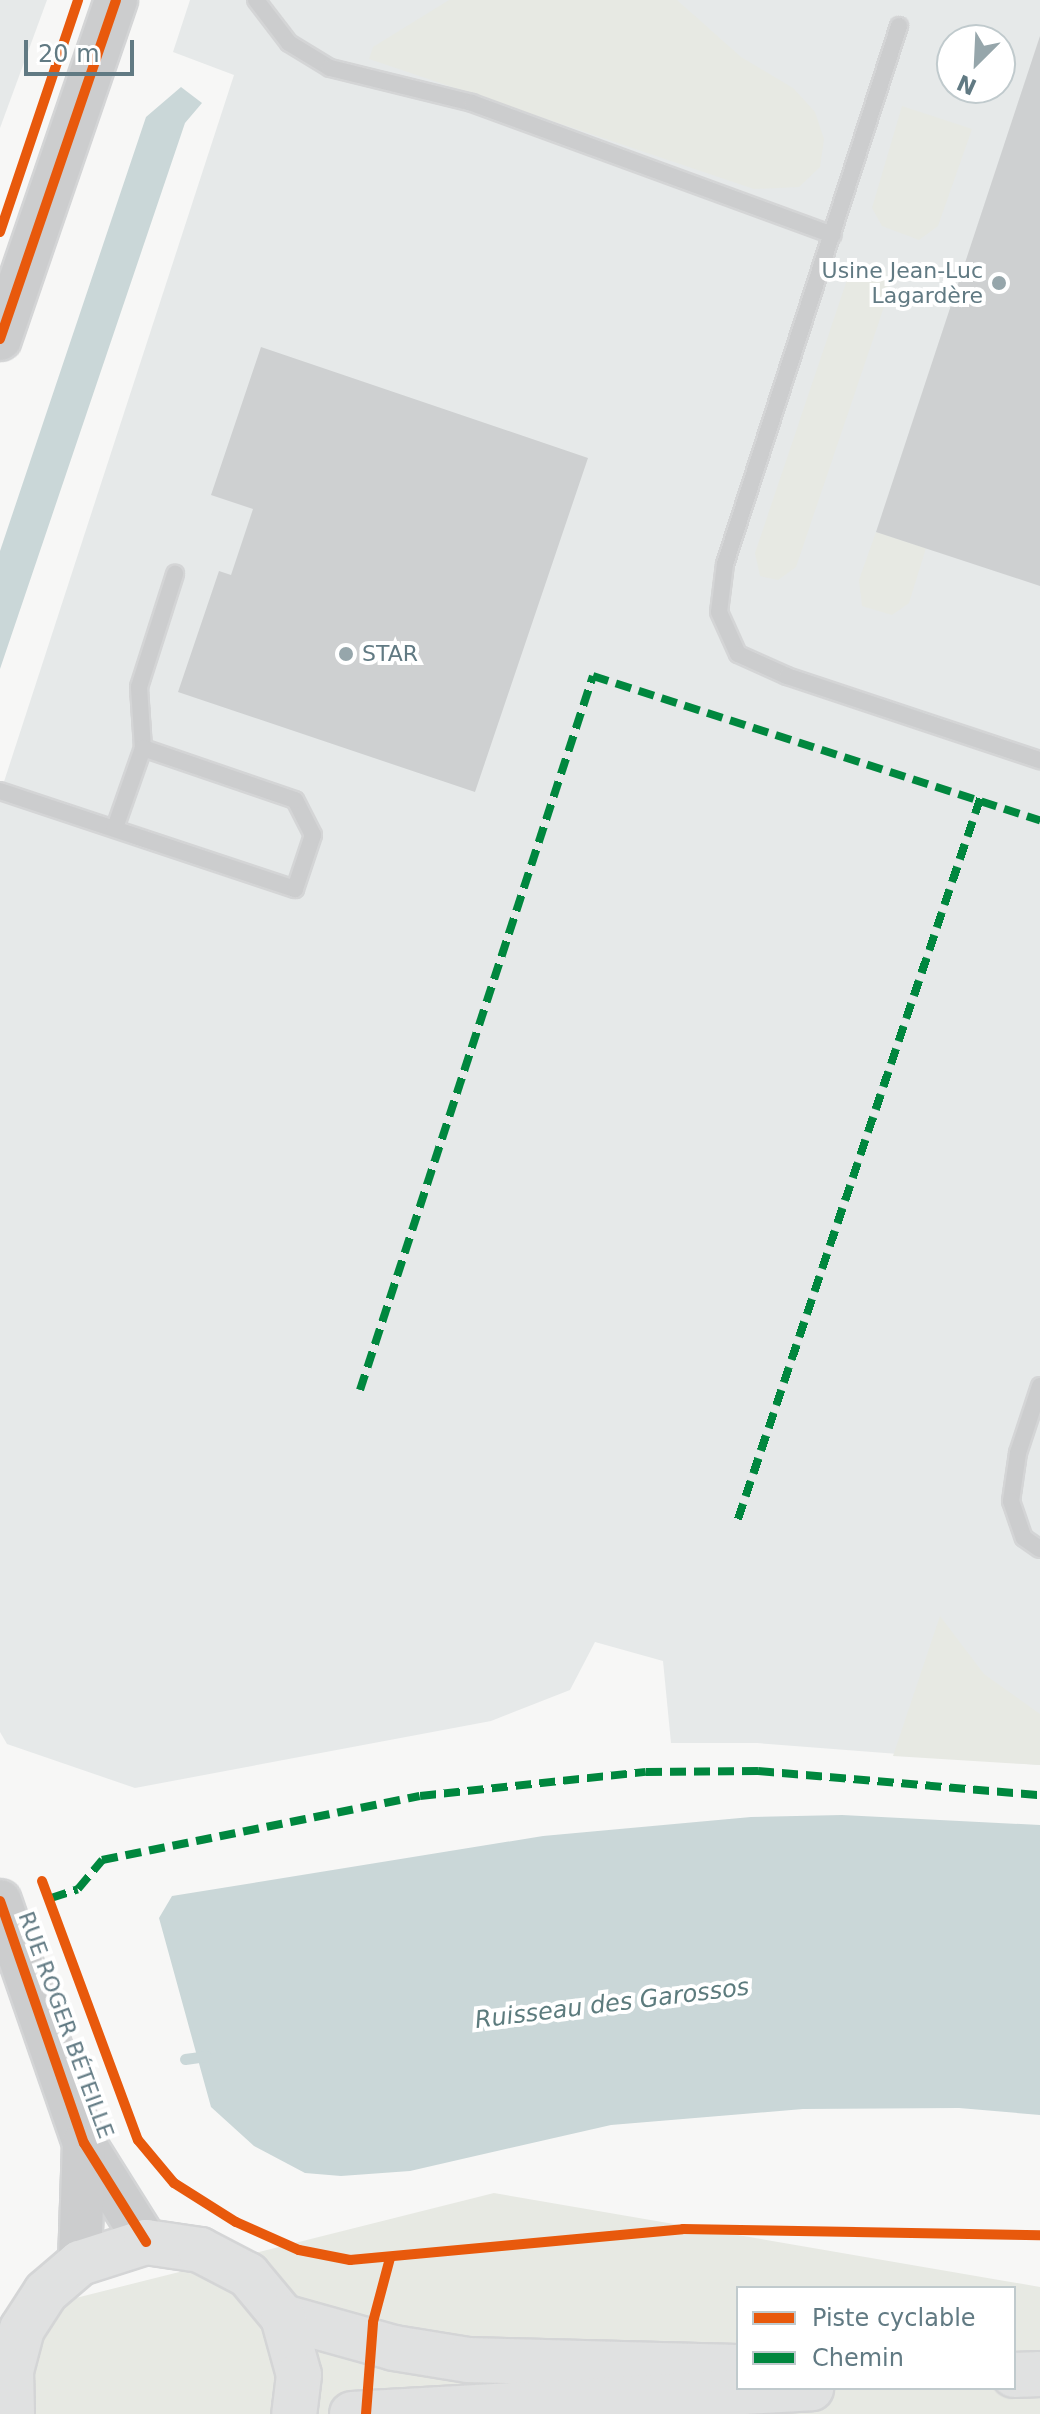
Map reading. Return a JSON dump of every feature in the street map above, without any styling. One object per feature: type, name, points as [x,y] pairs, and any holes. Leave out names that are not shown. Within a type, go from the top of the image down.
[{"type":"main road","points":[[12,2414],[5,2374],[22,2329],[46,2292],[80,2263],[112,2249],[146,2242],[200,2250],[248,2275],[283,2317],[299,2375],[294,2414]]},
{"type":"main road","points":[[283,2317],[394,2348],[468,2360],[736,2367]]},
{"type":"main road","points":[[1016,2375],[1040,2374]]},
{"type":"main road","points":[[352,2414],[776,2390]]},
{"type":"street","points":[[0,339],[18,265],[116,0]]},
{"type":"street","name":"RUE ROGER BÉTEILLE","points":[[0,1901],[84,2143],[146,2242]]},
{"type":"street","name":"RUE ROGER BÉTEILLE","points":[[80,2263],[84,2143]]},
{"type":"lane","points":[[256,0],[289,43],[330,68],[472,103],[833,235]]},
{"type":"lane","points":[[899,26],[725,564],[719,612],[738,654],[787,676],[1040,760]]},
{"type":"lane","points":[[115,828],[143,748],[139,687],[175,574]]},
{"type":"lane","points":[[0,791],[295,889],[313,835],[295,800],[143,748]]},
{"type":"lane","points":[[1040,1386],[1018,1453],[1011,1501],[1024,1538],[1040,1549]]},
{"type":"shaded area","points":[[0,0],[47,0],[0,128]]},
{"type":"shaded area","points":[[190,0],[1040,0],[1040,1765],[757,1743],[671,1743],[663,1661],[595,1642],[570,1690],[491,1721],[135,1788],[7,1744],[0,1732],[0,794],[234,75],[173,52]]},
{"type":"shaded area","points":[[449,0],[677,0],[741,57],[793,88],[815,112],[824,139],[820,167],[799,187],[754,189],[369,59],[373,47]]},
{"type":"shaded area","points":[[902,106],[972,129],[938,226],[919,240],[882,226],[872,208]]},
{"type":"shaded area","points":[[869,264],[886,270],[888,295],[796,567],[778,580],[760,576],[755,553],[849,274]]},
{"type":"shaded area","points":[[876,532],[926,548],[909,603],[892,615],[862,606],[859,580]]},
{"type":"shaded area","points":[[940,1616],[984,1674],[1040,1714],[1040,1765],[893,1756]]},
{"type":"shaded area","points":[[494,2193],[1040,2287],[1040,2414],[0,2414],[0,2317]]},
{"type":"water","points":[[181,87],[202,103],[185,123],[0,669],[0,551],[146,117]]},
{"type":"water","points":[[842,1815],[1040,1825],[1040,2115],[959,2108],[803,2109],[611,2125],[410,2171],[341,2176],[305,2173],[254,2146],[211,2107],[159,1918],[172,1896],[543,1836],[751,1817]]},
{"type":"building","name":"Usine Jean-Luc Lagardère","points":[[1040,36],[1040,586],[876,532]]},
{"type":"building","points":[[261,347],[588,458],[475,792],[178,692],[219,571],[231,575],[253,509],[211,495]]},
{"type":"waterway","name":"Ruisseau des Garossos","points":[[185,2059],[206,2056]]},
{"type":"marked path","points":[[360,1390],[593,676],[1040,820]]},
{"type":"marked path","points":[[738,1519],[980,799]]},
{"type":"marked path","points":[[51,1898],[78,1889],[102,1860],[420,1796],[646,1772],[758,1771],[1040,1795]]},
{"type":"cycle path","points":[[0,232],[78,0]]},
{"type":"cycle path","points":[[0,339],[116,0]]},
{"type":"cycle path","points":[[42,1881],[138,2140],[174,2183],[236,2222],[299,2250],[350,2260],[683,2229],[1040,2235]]},
{"type":"cycle path","points":[[0,1901],[84,2143],[146,2242]]},
{"type":"cycle path","points":[[366,2414],[373,2322],[390,2258]]},
{"type":"place","name":"Usine Jean-Luc Lagardère","points":[[999,283]]},
{"type":"place","name":"STAR","points":[[346,654]]}]
